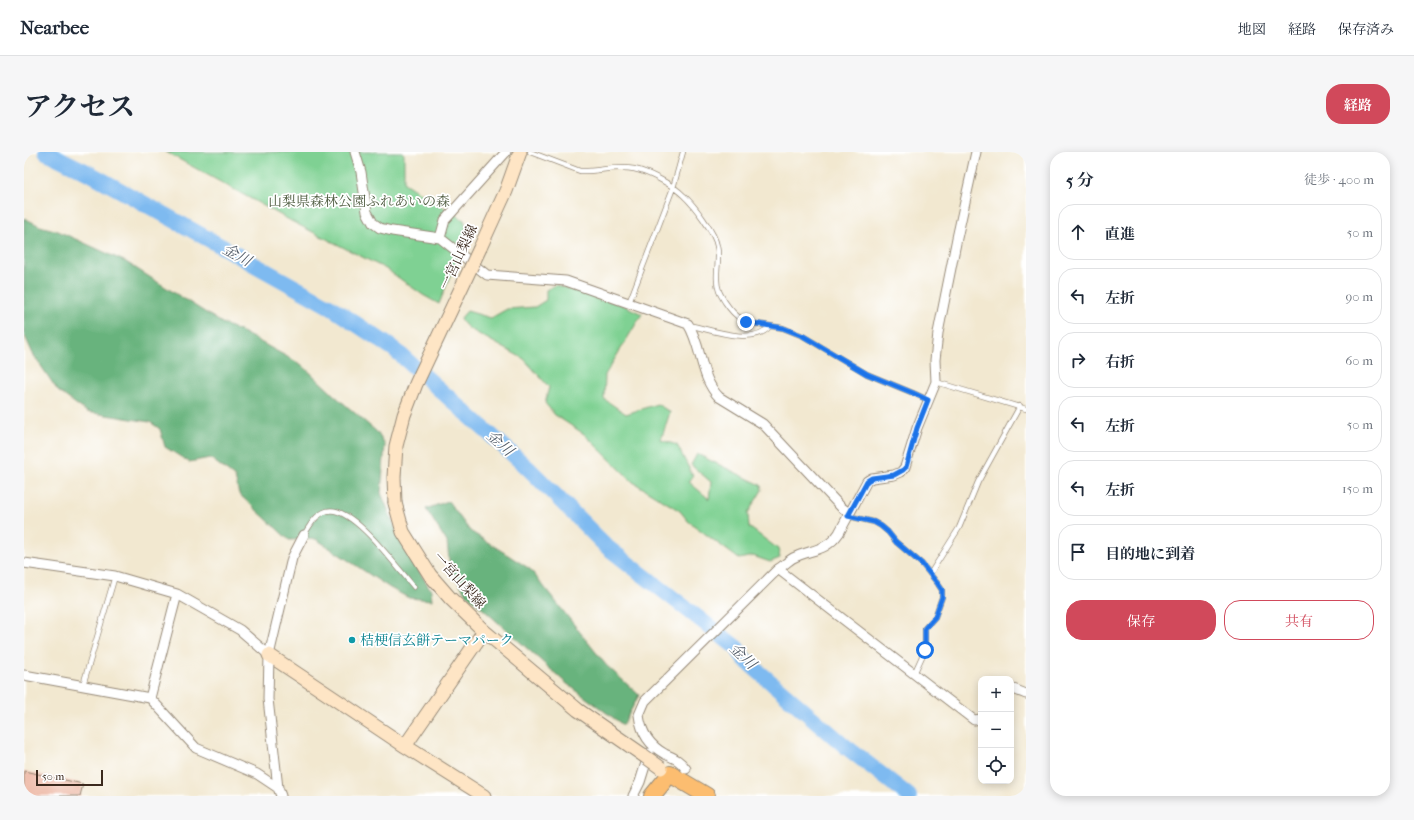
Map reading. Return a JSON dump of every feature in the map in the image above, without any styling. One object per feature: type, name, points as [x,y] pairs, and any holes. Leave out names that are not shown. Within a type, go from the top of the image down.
[{"type":"highway","points":[[652,796],[666,771],[707,796]]},
{"type":"main road","name":"一宮山梨線","points":[[520,152],[506,191],[416,384],[404,415],[396,446],[394,477],[396,503],[403,532],[430,575],[450,598],[484,631],[578,710],[666,771]]},
{"type":"main road","points":[[405,746],[484,631]]},
{"type":"main road","points":[[270,656],[405,746],[484,796]]},
{"type":"street","points":[[354,152],[361,172],[367,212],[373,223],[380,228],[440,238],[487,275],[566,282],[688,324],[692,331],[703,367],[713,391],[719,397],[763,424],[849,515]]},
{"type":"street","points":[[440,238],[445,220],[506,152]]},
{"type":"street","points":[[686,768],[677,759],[664,753],[646,738],[638,715],[645,701],[774,573],[792,559],[829,544],[839,533],[867,481],[872,478],[894,475],[901,472],[906,467],[917,428],[936,382],[935,360],[938,333],[976,152]]},
{"type":"street","points":[[280,792],[268,699],[270,656],[292,558],[304,535]]},
{"type":"street","points":[[24,563],[115,576],[177,594],[240,630],[270,656]]},
{"type":"street","points":[[774,573],[914,674],[974,720],[978,719]]},
{"type":"street","points":[[150,698],[177,594]]},
{"type":"street","points":[[24,675],[150,698],[196,748],[257,774],[280,792]]},
{"type":"street","points":[[1014,689],[1026,694]]},
{"type":"street","points":[[633,796],[640,782],[653,745]]},
{"type":"lane","points":[[530,152],[580,171],[618,167],[647,172],[673,188],[685,196],[713,234],[718,247],[717,287],[719,294],[732,312],[739,318],[746,322],[783,328],[803,336],[867,374],[928,400]]},
{"type":"lane","points":[[629,303],[673,188],[683,152]]},
{"type":"lane","points":[[688,324],[737,336],[754,334],[766,330],[770,326]]},
{"type":"lane","points":[[936,382],[1026,409]]},
{"type":"lane","points":[[930,574],[959,528],[978,482],[1020,406]]},
{"type":"lane","points":[[304,535],[318,516],[328,511],[338,511],[360,526],[386,552],[414,588]]},
{"type":"lane","points":[[849,515],[874,522],[881,526],[896,542],[922,564],[942,590],[942,597],[935,617],[925,628],[925,650],[914,674]]},
{"type":"lane","points":[[83,685],[115,576]]},
{"type":"green space","name":"山梨県森林公園ふれあいの森","points":[[166,152],[402,152],[404,154],[404,183],[464,220],[469,236],[454,266],[439,304],[423,295],[386,269],[293,222]]},
{"type":"green space","points":[[24,218],[40,226],[58,231],[126,262],[222,323],[244,333],[302,365],[377,432],[385,445],[381,493],[402,544],[431,590],[432,600],[409,598],[390,588],[316,539],[289,540],[239,494],[235,477],[210,458],[189,462],[165,447],[160,429],[150,422],[87,412],[58,391],[33,354],[24,334]]},
{"type":"green space","points":[[555,285],[623,305],[642,314],[605,375],[604,399],[626,414],[657,404],[670,412],[661,440],[677,445],[693,476],[689,482],[709,499],[711,482],[691,465],[697,454],[761,485],[762,490],[748,513],[749,527],[778,549],[780,558],[770,562],[753,556],[739,559],[688,521],[680,511],[633,482],[584,434],[555,415],[545,403],[549,387],[524,359],[468,328],[460,319],[467,311],[491,318],[507,309],[535,307],[546,300],[546,290]]},
{"type":"green space","points":[[448,501],[470,531],[530,569],[606,665],[639,695],[623,725],[566,683],[466,594],[450,568],[447,542],[426,509]]},
{"type":"building","points":[[24,771],[83,784],[80,796],[24,796]]},
{"type":"waterway","name":"金川","points":[[46,152],[91,174],[329,306],[394,349],[528,468],[607,547],[737,648],[744,659],[845,746],[909,796]]},
{"type":"place","name":"桔梗信玄餅テーマパーク","points":[[352,640]]},
{"type":"route","points":[[746,322],[783,328],[803,336],[842,361],[867,374],[928,400],[917,428],[906,467],[898,474],[869,479],[865,483],[848,516],[874,522],[881,526],[896,542],[922,564],[942,590],[942,597],[935,617],[925,628],[925,650]]}]
